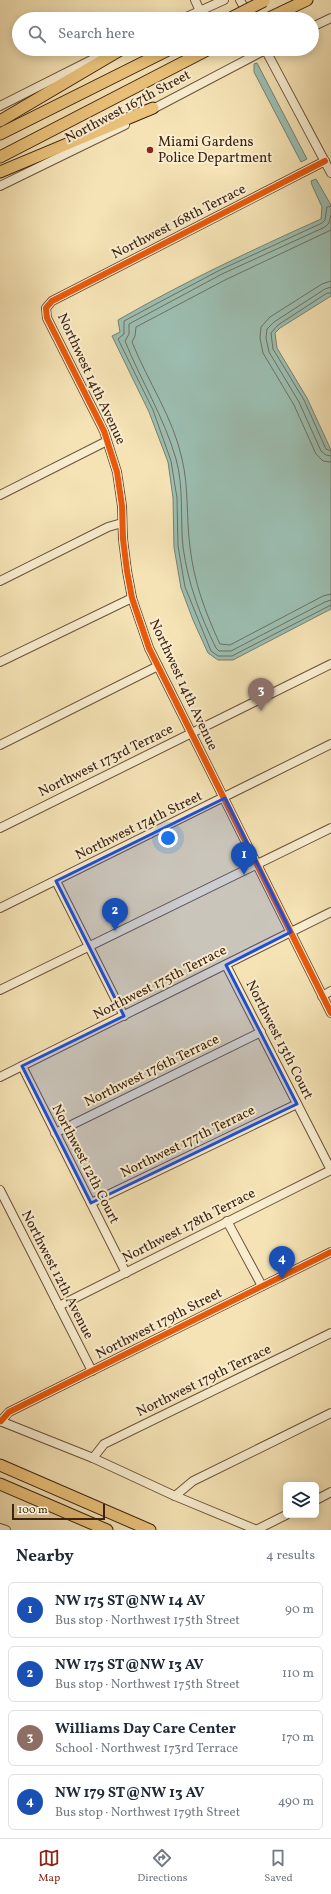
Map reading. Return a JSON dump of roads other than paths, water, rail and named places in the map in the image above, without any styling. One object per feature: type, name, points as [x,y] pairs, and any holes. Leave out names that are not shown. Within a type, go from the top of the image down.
[{"type":"highway","points":[[282,12],[307,0]]},
{"type":"highway","points":[[243,12],[265,1]]},
{"type":"highway","points":[[0,121],[110,56]]},
{"type":"highway","points":[[0,134],[156,56]]},
{"type":"highway","points":[[0,158],[196,56]]},
{"type":"highway","points":[[0,172],[153,108]]},
{"type":"highway","points":[[0,1465],[150,1530]]},
{"type":"highway","points":[[0,1484],[107,1530]]},
{"type":"street","points":[[195,0],[200,11],[224,0]]},
{"type":"street","points":[[240,0],[246,12]]},
{"type":"street","points":[[319,24],[331,18]]},
{"type":"street","points":[[0,106],[99,56]]},
{"type":"street","name":"Northwest 167th Street","points":[[0,186],[113,131],[153,108],[253,56]]},
{"type":"street","points":[[270,56],[331,173]]},
{"type":"street","name":"Northwest 168th Terrace","points":[[46,308],[52,301],[325,161]]},
{"type":"street","name":"Northwest 14th Avenue","points":[[46,308],[47,318],[107,441],[117,472],[122,506],[122,523],[127,571],[132,598],[139,621],[158,666],[191,734],[225,798],[331,1013]]},
{"type":"street","points":[[0,495],[107,441]]},
{"type":"street","points":[[0,581],[108,527],[122,523]]},
{"type":"street","points":[[0,662],[132,598]]},
{"type":"street","name":"Northwest 173rd Terrace","points":[[0,828],[331,664]]},
{"type":"street","points":[[0,744],[158,666]]},
{"type":"street","name":"Northwest 174th Street","points":[[0,908],[225,798],[331,744]]},
{"type":"street","points":[[0,990],[331,828]]},
{"type":"street","points":[[56,881],[124,1016]]},
{"type":"street","name":"Northwest 175th Terrace","points":[[0,1077],[331,912]]},
{"type":"street","name":"Northwest 13th Court","points":[[226,965],[331,1170]]},
{"type":"street","points":[[322,996],[331,992]]},
{"type":"street","name":"Northwest 176th Terrace","points":[[55,1133],[260,1032]]},
{"type":"street","name":"Northwest 12th Court","points":[[22,1066],[126,1273]]},
{"type":"street","name":"Northwest 177th Terrace","points":[[91,1203],[297,1104]]},
{"type":"street","name":"Northwest 178th Terrace","points":[[59,1306],[331,1170]]},
{"type":"street","name":"Northwest 12th Avenue","points":[[0,1190],[3,1205],[59,1306],[92,1371]]},
{"type":"street","points":[[227,1221],[262,1286]]},
{"type":"street","name":"Northwest 179th Street","points":[[0,1421],[9,1412],[331,1252]]},
{"type":"street","name":"Northwest 179th Terrace","points":[[93,1458],[104,1444],[331,1333]]},
{"type":"street","points":[[175,1496],[193,1481],[331,1412]]},
{"type":"street","points":[[0,1421],[93,1458],[175,1496],[257,1530],[283,1517]]},
{"type":"street","points":[[319,1498],[331,1492]]},
{"type":"street","points":[[0,1528],[6,1530]]},
{"type":"water","points":[[257,63],[307,159],[301,162],[254,72],[254,64]]},
{"type":"water","points":[[316,179],[331,205],[331,296],[280,328],[275,333],[277,348],[307,398],[331,450],[331,609],[233,660],[218,660],[208,653],[181,588],[174,547],[173,498],[168,462],[149,412],[112,336],[120,332],[118,320],[143,306],[218,267],[321,219],[322,207],[311,181]]},
{"type":"place","name":"Miami Gardens Police Department","points":[[150,150]]},
{"type":"place","name":"Williams Day Care Center","points":[[261,711]]},
{"type":"place","name":"NW 175 ST@NW 14 AV","points":[[244,875]]},
{"type":"place","name":"NW 175 ST@NW 13 AV","points":[[115,931]]},
{"type":"place","name":"NW 179 ST@NW 13 AV","points":[[282,1279]]}]
